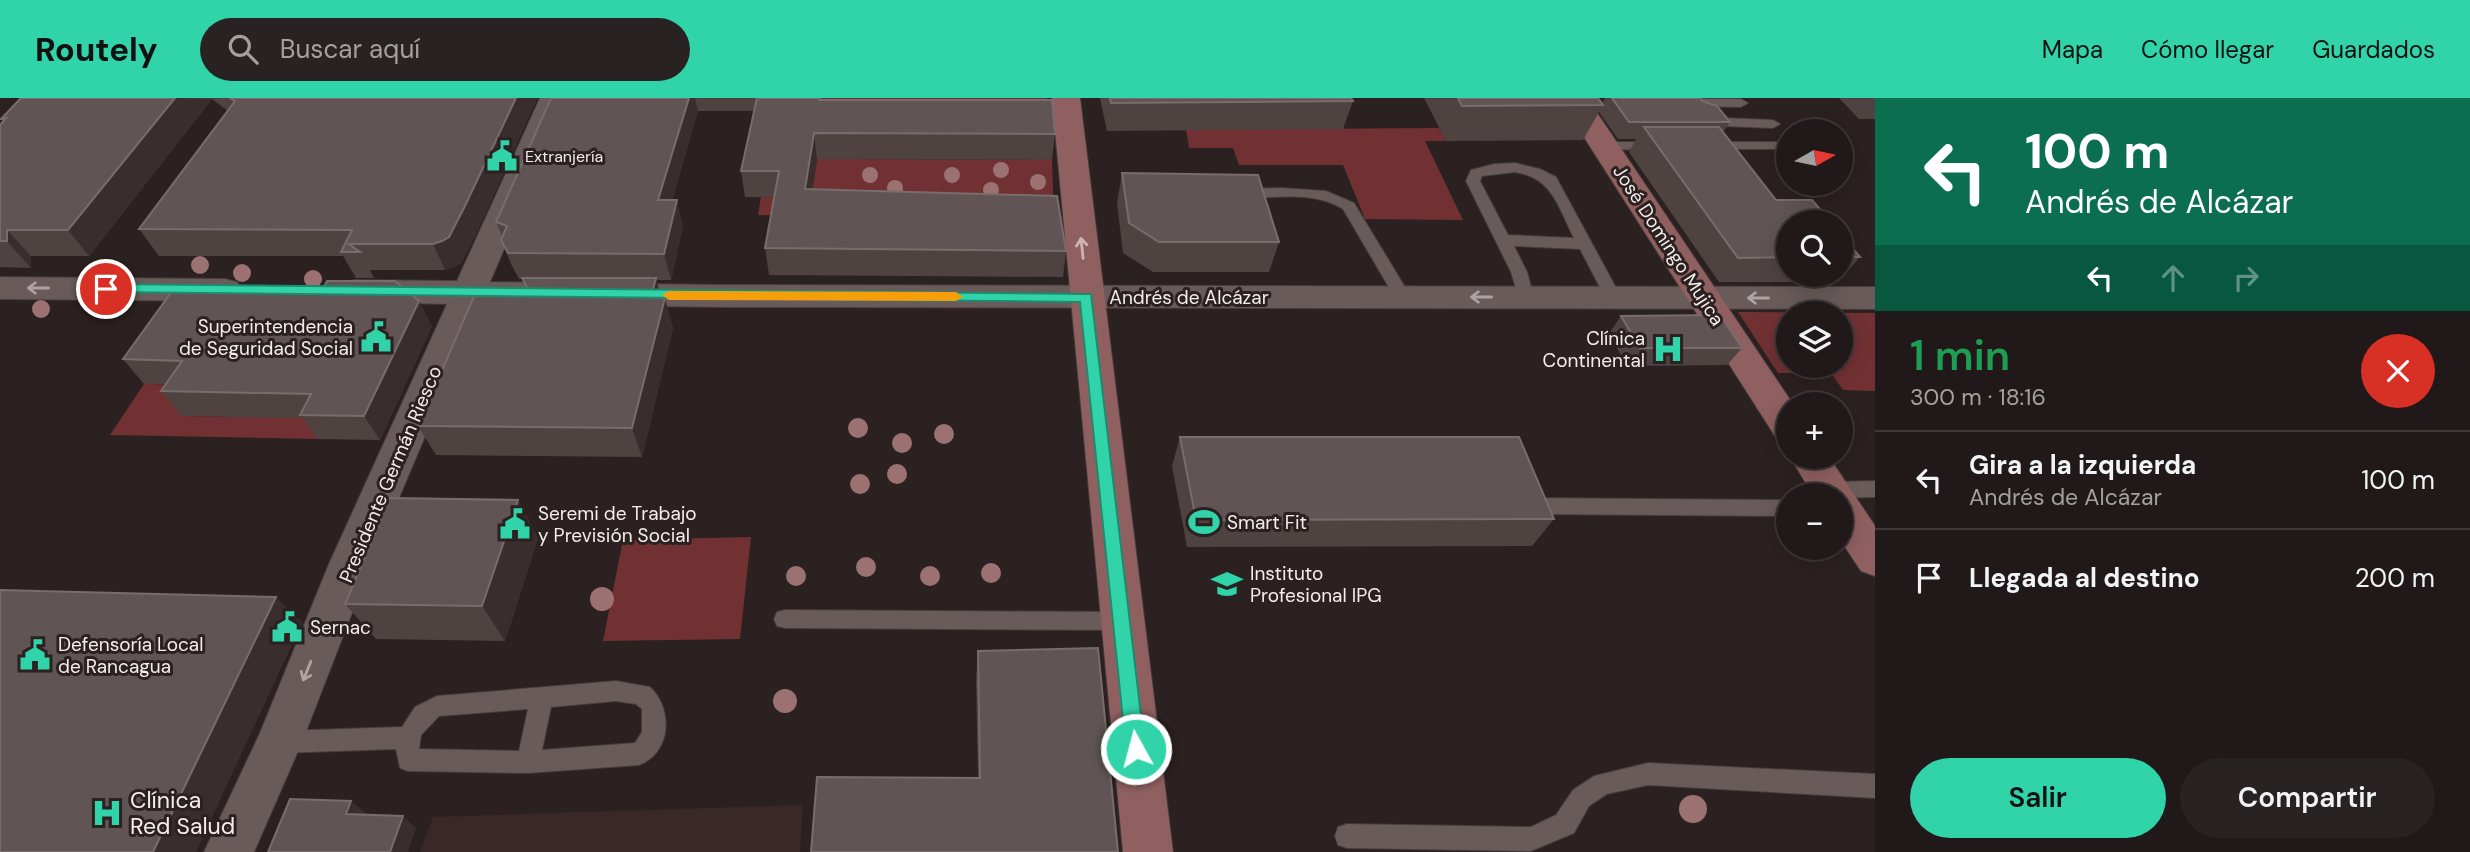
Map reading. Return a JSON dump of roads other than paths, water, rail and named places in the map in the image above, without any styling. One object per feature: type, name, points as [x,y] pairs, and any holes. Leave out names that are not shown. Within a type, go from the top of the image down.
[{"type":"main road","points":[[1066,98],[1148,852]]},
{"type":"main road","name":"José Domingo Mujica","points":[[1584,106],[1604,146],[1776,408]]},
{"type":"main road","points":[[1853,526],[1875,559]]},
{"type":"street","name":"Presidente Germán Riesco","points":[[229,852],[279,742],[350,564],[554,98]]},
{"type":"street","points":[[0,288],[259,290]]},
{"type":"street","name":"Andrés de Alcázar","points":[[327,290],[1086,298],[1875,298]]},
{"type":"lane","points":[[1674,103],[1741,103]]},
{"type":"lane","points":[[1698,114],[1723,122],[1773,124]]},
{"type":"lane","points":[[1604,146],[1776,146]]},
{"type":"lane","points":[[1526,298],[1519,272],[1473,181],[1476,173],[1484,170],[1525,170],[1542,173],[1550,180],[1613,298]]},
{"type":"lane","points":[[1219,194],[1324,193],[1342,200],[1349,206],[1403,297]]},
{"type":"lane","points":[[1501,240],[1583,244]]},
{"type":"lane","points":[[1853,497],[1875,489]]},
{"type":"lane","points":[[1531,506],[1776,508]]},
{"type":"lane","points":[[785,619],[1121,621]]},
{"type":"lane","points":[[616,691],[642,694],[649,698],[654,710],[653,737],[647,750],[631,756],[528,762],[408,760],[410,738],[416,720],[425,711],[437,706],[616,691]]},
{"type":"lane","points":[[528,762],[542,696]]},
{"type":"lane","points":[[279,742],[410,738]]},
{"type":"lane","points":[[1347,836],[1531,839],[1565,824],[1581,797],[1602,784],[1648,774],[1875,786]]},
{"type":"place","name":"Extranjería","points":[[502,156]]},
{"type":"place","name":"Superintendencia de Seguridad Social","points":[[376,337]]},
{"type":"place","name":"Clínica Continental","points":[[1668,349]]},
{"type":"place","name":"Smart Fit","points":[[1204,522]]},
{"type":"place","name":"Seremi de Trabajo y Previsión Social","points":[[515,524]]},
{"type":"place","name":"Instituto Profesional IPG","points":[[1227,584]]},
{"type":"place","name":"Sernac","points":[[287,627]]},
{"type":"place","name":"Defensoría Local de Rancagua","points":[[35,655]]},
{"type":"place","name":"Clínica Red Salud","points":[[107,813]]}]
